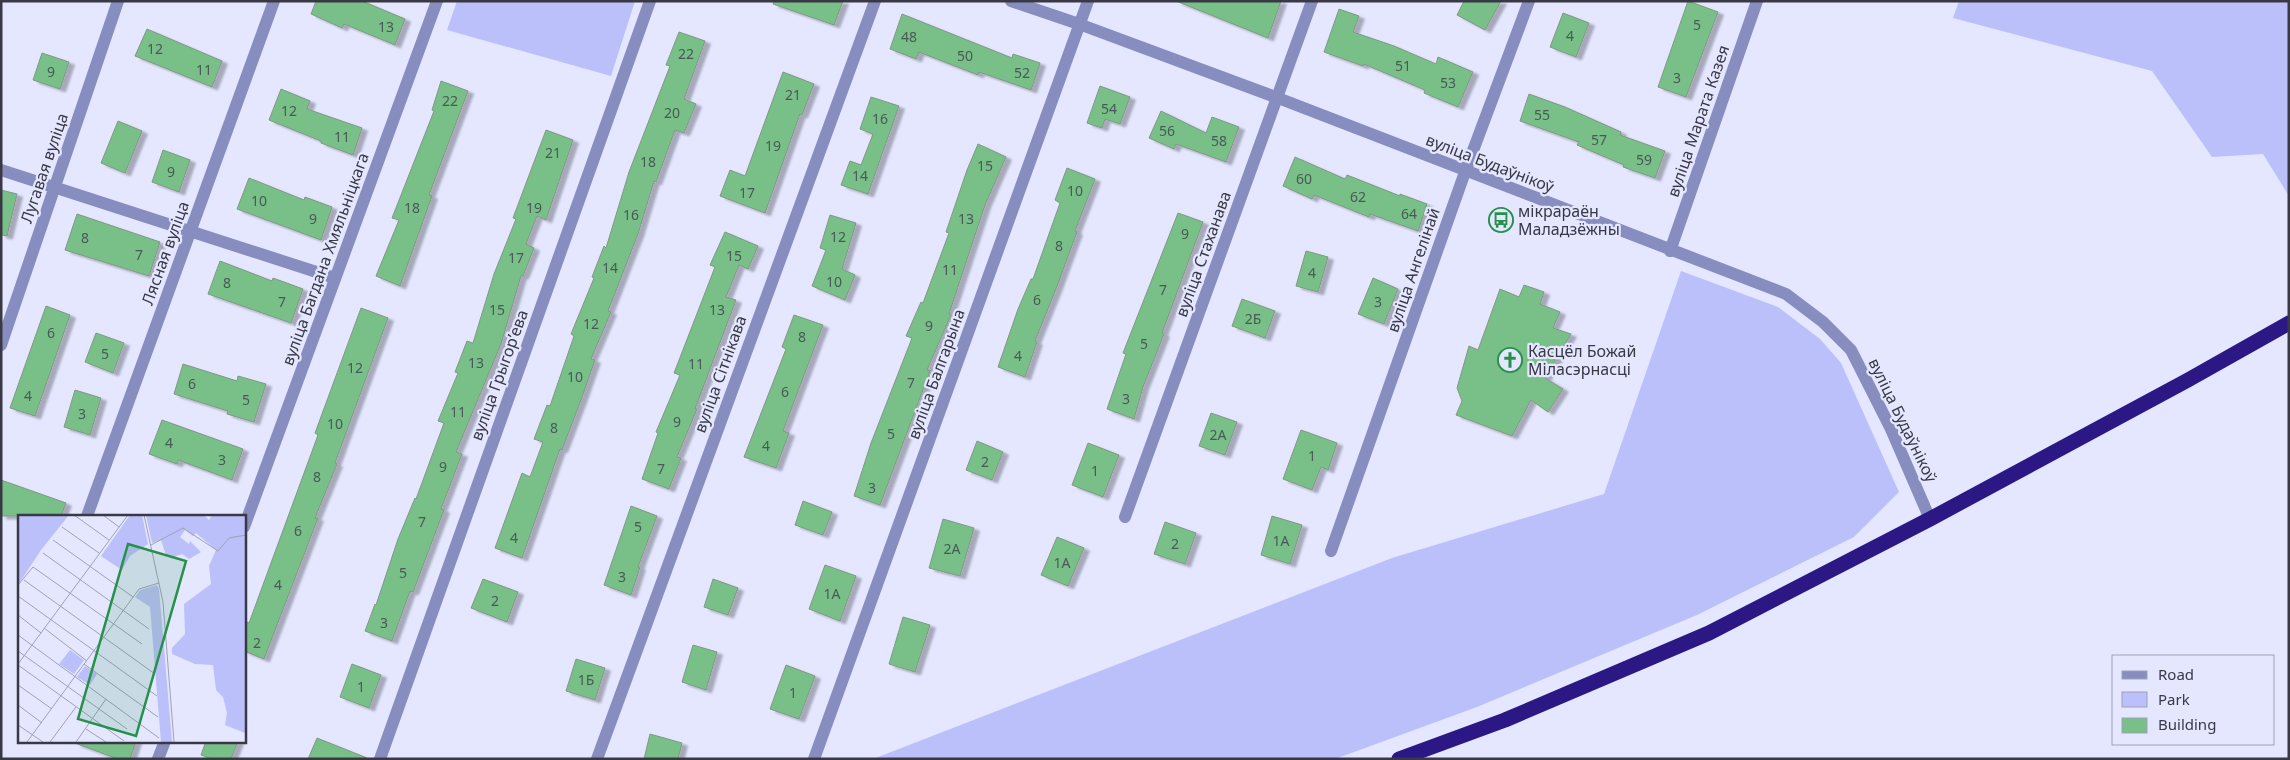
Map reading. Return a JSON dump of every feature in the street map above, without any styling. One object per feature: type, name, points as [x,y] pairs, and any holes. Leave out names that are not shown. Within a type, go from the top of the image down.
[{"type":"highway","points":[[1399,759],[1505,720],[1710,633],[2188,380],[2289,323]]},
{"type":"street","name":"Лугавая вуліца","points":[[1,345],[118,1]]},
{"type":"street","name":"Лясная вуліца","points":[[87,515],[274,1]]},
{"type":"street","name":"вуліца Багдана Хмяльніцкага","points":[[245,524],[437,1]]},
{"type":"street","name":"вуліца Грыгорʼева","points":[[380,759],[650,1]]},
{"type":"street","name":"вуліца Сітнікава","points":[[597,759],[874,1]]},
{"type":"street","name":"вуліца Будаўнікоў","points":[[1010,1],[1079,24],[1278,98],[1465,172],[1786,294],[1823,322],[1851,350],[1892,429],[1930,518]]},
{"type":"street","name":"вуліца Балгарына","points":[[814,759],[1088,1]]},
{"type":"street","name":"вуліца Стаханава","points":[[1125,517],[1312,1]]},
{"type":"street","name":"вуліца Ангелінай","points":[[1331,551],[1465,172],[1529,1]]},
{"type":"street","name":"вуліца Марата Казея","points":[[1670,250],[1757,1]]},
{"type":"street","points":[[1,170],[335,278]]},
{"type":"street","points":[[158,759],[165,742]]},
{"type":"green space","points":[[457,1],[635,1],[611,76],[447,30]]},
{"type":"green space","points":[[1959,1],[2289,1],[2289,196],[2263,154],[2212,157],[2152,71],[1953,18]]},
{"type":"green space","points":[[1681,271],[1778,307],[1820,339],[1841,363],[1899,492],[1854,537],[1697,615],[1477,707],[1335,759],[873,759],[1392,558],[1604,494]]},
{"type":"building","points":[[316,1],[362,1],[405,19],[395,45],[344,24],[342,28],[311,14]]},
{"type":"building","points":[[774,1],[843,1],[834,25],[773,4]]},
{"type":"building","points":[[1176,1],[1281,1],[1268,38]]},
{"type":"building","points":[[1464,1],[1501,1],[1485,30],[1457,15]]},
{"type":"building","points":[[1688,1],[1718,12],[1686,97],[1658,87]]},
{"type":"building","points":[[1339,9],[1359,16],[1353,32],[1394,46],[1436,64],[1438,57],[1473,72],[1458,107],[1424,93],[1425,90],[1364,64],[1363,66],[1324,52]]},
{"type":"building","points":[[1563,13],[1589,23],[1576,57],[1550,47]]},
{"type":"building","points":[[902,14],[1012,58],[1013,54],[1040,63],[1031,90],[979,72],[978,75],[919,52],[916,59],[890,49]]},
{"type":"building","points":[[147,29],[222,61],[212,87],[135,56]]},
{"type":"building","points":[[679,32],[705,41],[684,99],[696,104],[684,133],[675,130],[656,182],[654,181],[638,234],[608,311],[611,312],[591,359],[595,360],[581,400],[562,450],[560,449],[522,558],[495,548],[522,473],[530,477],[543,442],[534,439],[547,405],[550,406],[574,336],[571,334],[594,278],[592,277],[604,246],[606,248],[629,172],[670,66],[666,65]]},
{"type":"building","points":[[42,53],[69,62],[60,89],[33,80]]},
{"type":"building","points":[[783,72],[814,84],[802,115],[800,114],[765,213],[720,196],[730,170],[745,176]]},
{"type":"building","points":[[441,81],[468,91],[429,195],[432,196],[400,286],[376,276],[399,220],[392,218],[434,111],[432,110]]},
{"type":"building","points":[[1100,86],[1130,97],[1120,124],[1105,119],[1102,128],[1087,123]]},
{"type":"building","points":[[281,89],[310,101],[307,109],[362,128],[353,155],[269,120]]},
{"type":"building","points":[[1529,94],[1565,107],[1621,132],[1620,135],[1665,151],[1655,178],[1623,167],[1624,165],[1577,145],[1579,142],[1520,121]]},
{"type":"building","points":[[871,97],[899,106],[868,194],[841,185],[850,161],[861,165],[873,134],[860,129]]},
{"type":"building","points":[[1161,111],[1206,133],[1212,117],[1239,127],[1226,162],[1176,144],[1174,149],[1149,138]]},
{"type":"building","points":[[118,121],[142,131],[125,173],[101,163]]},
{"type":"building","points":[[546,130],[573,140],[546,220],[537,216],[526,244],[534,248],[523,276],[521,276],[501,344],[456,452],[462,454],[441,509],[444,510],[413,592],[410,591],[392,641],[365,631],[376,605],[398,539],[416,499],[444,423],[438,421],[458,373],[455,372],[467,341],[473,343],[494,274],[516,219],[513,218]]},
{"type":"building","points":[[978,144],[1006,157],[985,205],[949,314],[951,315],[927,370],[930,371],[880,505],[854,496],[871,443],[912,338],[906,336],[921,302],[923,303],[949,233],[946,232],[967,170]]},
{"type":"building","points":[[163,150],[190,160],[179,192],[152,182]]},
{"type":"building","points":[[1295,157],[1345,179],[1347,175],[1400,196],[1400,194],[1427,204],[1418,231],[1370,214],[1369,217],[1314,195],[1312,199],[1283,186]]},
{"type":"building","points":[[1067,168],[1095,179],[1056,289],[1035,341],[1037,342],[1025,377],[998,367],[1018,309],[1031,279],[1033,279],[1060,203],[1055,200]]},
{"type":"building","points":[[249,178],[304,200],[305,197],[332,207],[321,240],[237,209]]},
{"type":"building","points":[[1,190],[17,194],[7,236],[1,235]]},
{"type":"building","points":[[1178,213],[1203,222],[1162,333],[1164,334],[1143,387],[1134,419],[1107,409],[1126,354],[1123,353]]},
{"type":"building","points":[[77,214],[160,242],[149,276],[65,250]]},
{"type":"building","points":[[830,215],[856,223],[842,269],[855,275],[845,300],[812,286],[826,250],[820,248]]},
{"type":"building","points":[[725,232],[758,246],[748,269],[739,265],[726,297],[736,300],[695,409],[697,409],[677,457],[681,458],[669,489],[642,479],[658,433],[656,432],[680,375],[674,373],[715,267],[710,265]]},
{"type":"building","points":[[1306,251],[1328,257],[1318,292],[1296,286]]},
{"type":"building","points":[[220,261],[272,281],[273,278],[303,289],[291,323],[208,294]]},
{"type":"building","points":[[1373,278],[1398,289],[1384,324],[1358,314]]},
{"type":"building","name":"Касцёл Божай Міласэрнасці","points":[[1524,285],[1544,292],[1540,304],[1560,312],[1553,328],[1571,334],[1545,378],[1563,389],[1548,412],[1531,400],[1512,436],[1456,415],[1462,401],[1457,388],[1469,346],[1478,350],[1500,289],[1519,297]]},
{"type":"building","points":[[1242,299],[1275,311],[1265,338],[1232,326]]},
{"type":"building","points":[[46,306],[70,315],[35,416],[10,408]]},
{"type":"building","points":[[361,308],[388,318],[335,463],[337,464],[315,518],[318,518],[264,659],[245,651],[245,629],[247,622],[249,623],[318,435],[315,433]]},
{"type":"building","points":[[794,315],[823,325],[783,431],[789,433],[776,468],[744,457],[786,349],[782,347]]},
{"type":"building","points":[[96,333],[124,343],[113,373],[85,362]]},
{"type":"building","points":[[183,364],[237,381],[238,376],[266,384],[254,422],[227,414],[228,411],[174,394]]},
{"type":"building","points":[[75,390],[101,398],[90,435],[64,427]]},
{"type":"building","points":[[1211,413],[1237,422],[1225,455],[1199,446]]},
{"type":"building","points":[[162,420],[243,449],[232,480],[178,460],[177,464],[149,454]]},
{"type":"building","points":[[1301,430],[1337,443],[1328,470],[1321,467],[1312,490],[1283,479]]},
{"type":"building","points":[[977,441],[1003,452],[992,480],[966,470]]},
{"type":"building","points":[[1088,443],[1119,455],[1103,497],[1072,485]]},
{"type":"building","points":[[1,480],[66,503],[61,515],[1,516]]},
{"type":"building","points":[[803,501],[832,512],[823,535],[795,525]]},
{"type":"building","points":[[631,506],[657,516],[638,567],[640,567],[631,595],[604,585]]},
{"type":"building","points":[[1272,516],[1302,525],[1290,564],[1261,555]]},
{"type":"building","points":[[943,519],[974,528],[960,576],[929,568]]},
{"type":"building","points":[[1165,522],[1196,533],[1185,564],[1154,554]]},
{"type":"building","points":[[1057,537],[1084,548],[1068,586],[1041,575]]},
{"type":"building","points":[[825,565],[856,576],[840,621],[809,609]]},
{"type":"building","points":[[483,579],[518,592],[507,622],[471,608]]},
{"type":"building","points":[[713,579],[738,588],[728,615],[704,607]]},
{"type":"building","points":[[903,617],[930,625],[915,672],[889,664]]},
{"type":"building","points":[[693,645],[717,652],[706,690],[682,682]]},
{"type":"building","points":[[576,659],[605,668],[595,700],[566,691]]},
{"type":"building","points":[[352,664],[381,675],[369,708],[340,697]]},
{"type":"building","points":[[786,665],[815,676],[799,719],[770,709]]},
{"type":"building","points":[[650,734],[682,743],[678,759],[644,759]]},
{"type":"building","points":[[317,738],[367,758],[367,759],[308,759]]},
{"type":"building","points":[[136,742],[130,759],[118,759],[75,743]]},
{"type":"building","points":[[206,742],[238,742],[231,759],[212,759],[201,755]]},
{"type":"place","name":"мікрараён Маладзёжны","points":[[1501,220]]},
{"type":"place","name":"Касцёл Божай Міласэрнасці","points":[[1510,360]]}]
